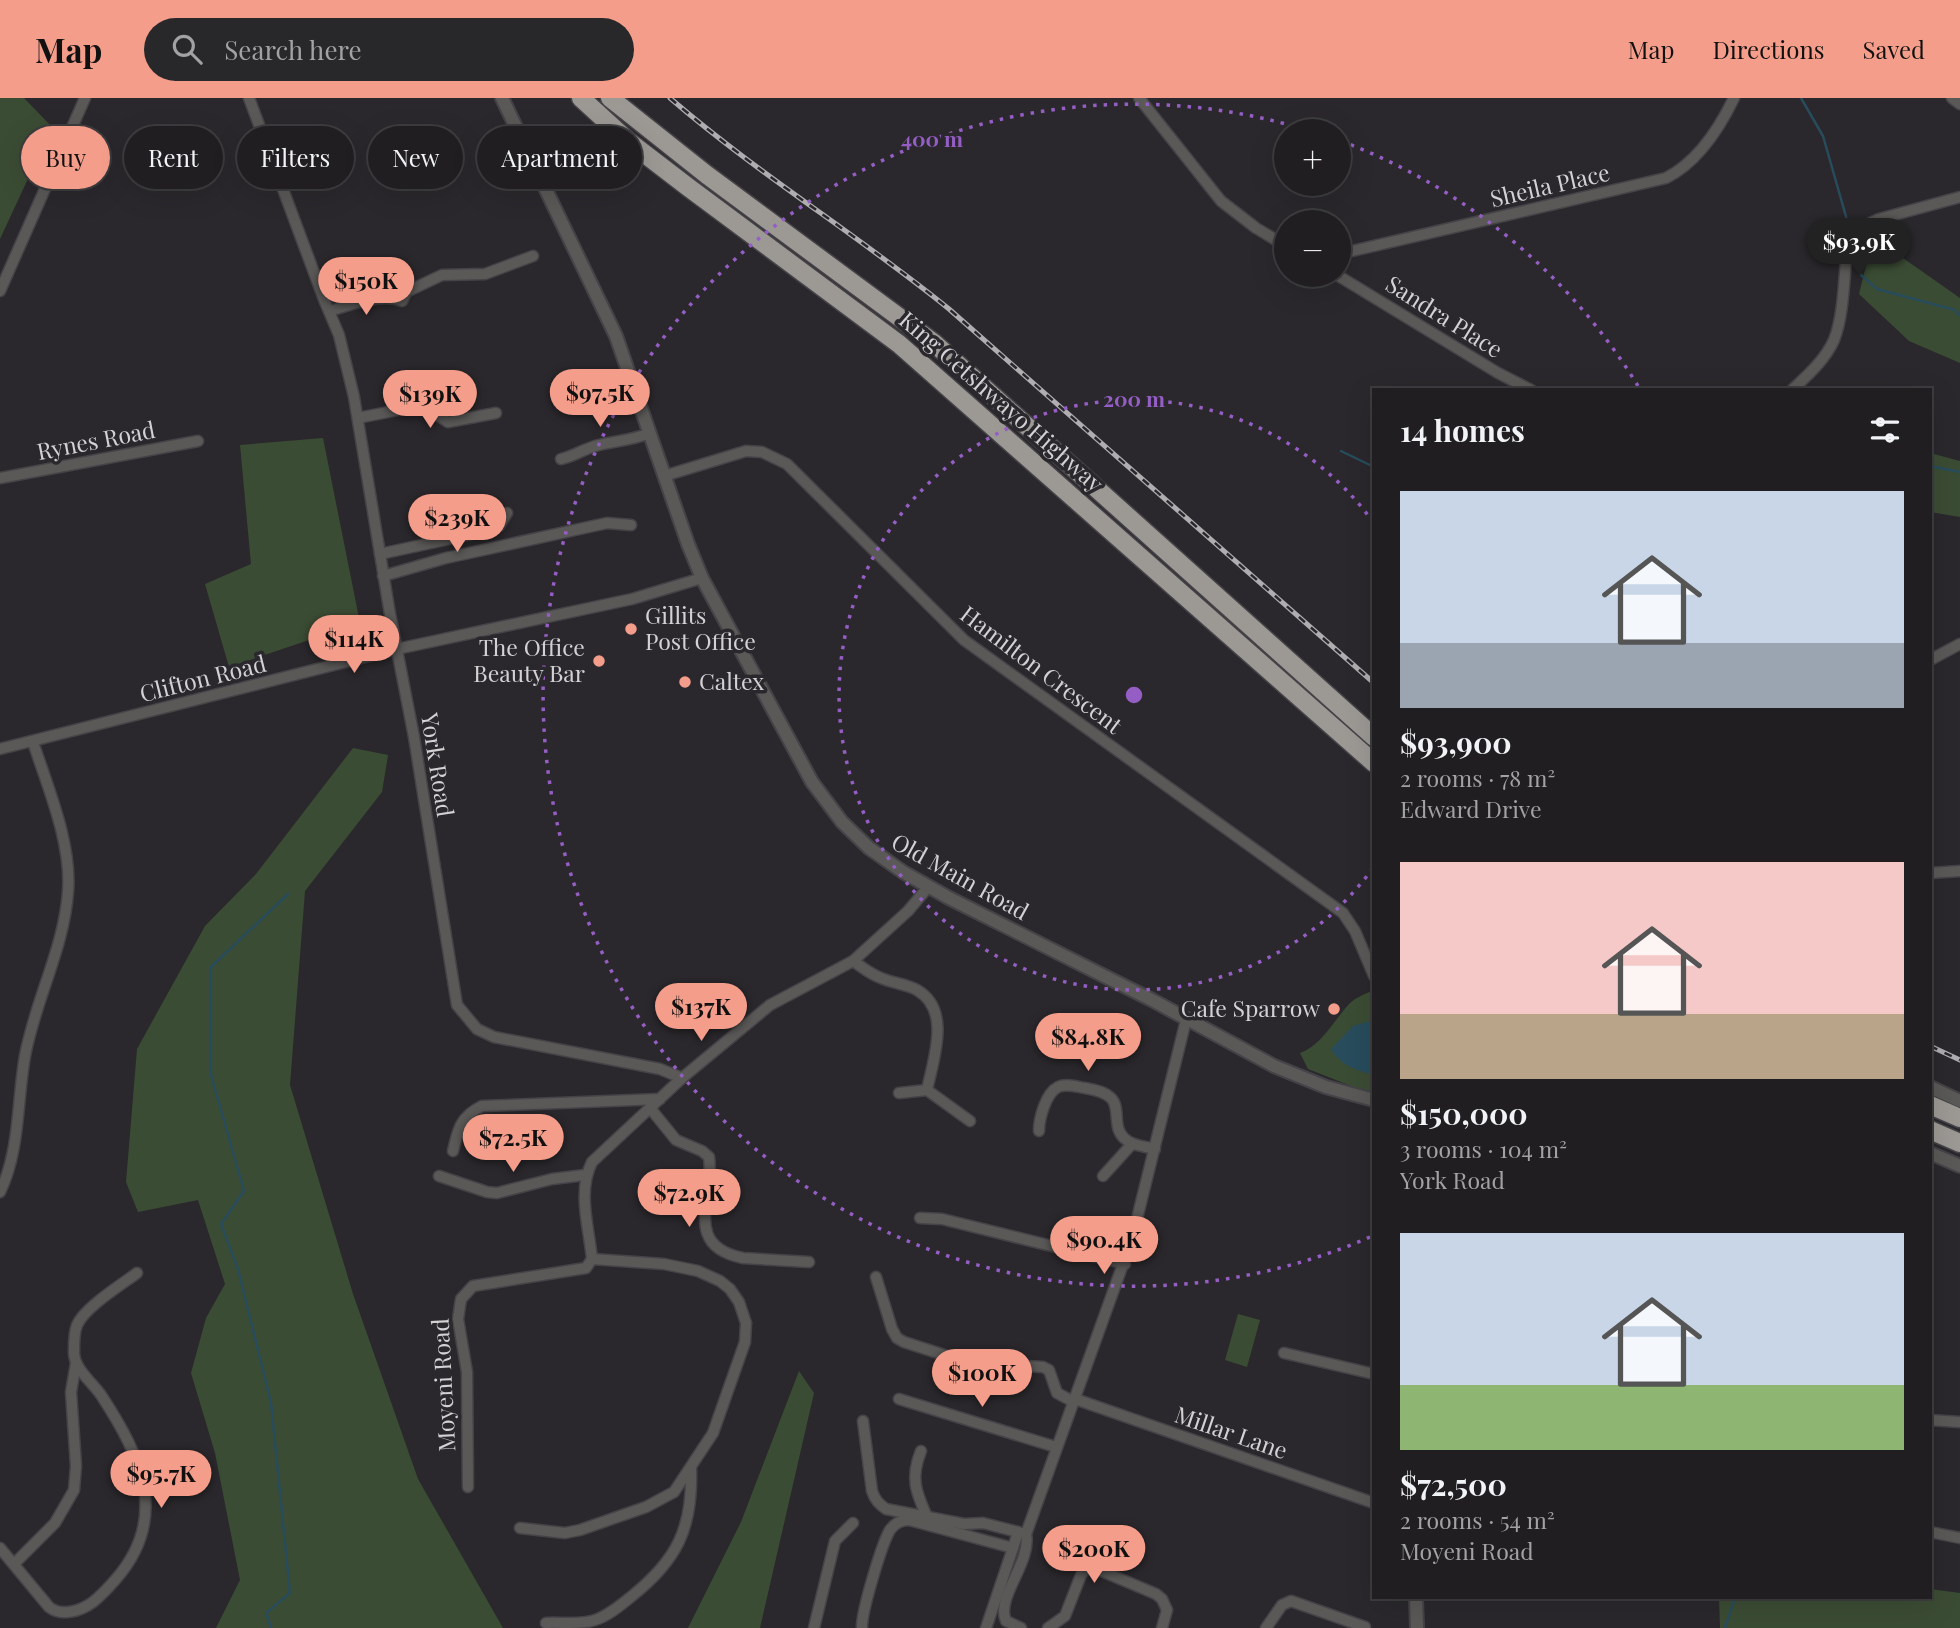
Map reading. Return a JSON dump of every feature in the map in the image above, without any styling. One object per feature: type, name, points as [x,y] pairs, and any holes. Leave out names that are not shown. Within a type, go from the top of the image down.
[{"type":"highway","name":"King Cetshwayo Highway","points":[[581,98],[628,141],[899,344],[1372,761]]},
{"type":"highway","name":"King Cetshwayo Highway","points":[[610,98],[707,175],[934,343],[1372,735]]},
{"type":"highway","points":[[1932,1106],[1960,1118]]},
{"type":"highway","points":[[1932,1131],[1960,1143]]},
{"type":"street","points":[[0,292],[85,98]]},
{"type":"street","name":"York Road","points":[[249,98],[330,312],[350,376],[383,576],[414,737],[454,997],[459,1010],[477,1029],[494,1037],[660,1069],[682,1078]]},
{"type":"street","name":"Old Main Road","points":[[502,98],[616,336],[702,578],[794,749],[827,804],[869,848],[929,886],[1291,1073],[1326,1087],[1372,1099]]},
{"type":"street","points":[[1139,98],[1221,201],[1274,238]]},
{"type":"street","name":"Sheila Place","points":[[1351,251],[1667,177],[1694,157],[1717,129],[1734,98]]},
{"type":"street","points":[[1952,98],[1960,104]]},
{"type":"street","points":[[1794,388],[1821,361],[1834,339],[1850,239],[1879,219],[1960,197]]},
{"type":"street","points":[[330,312],[400,295],[442,275],[485,274],[533,256]]},
{"type":"street","name":"Sandra Place","points":[[1351,283],[1527,388]]},
{"type":"street","points":[[358,418],[414,406],[426,408],[448,422],[496,413]]},
{"type":"street","points":[[561,459],[576,456],[596,445],[631,440],[650,433]]},
{"type":"street","name":"Rynes Road","points":[[0,478],[198,441]]},
{"type":"street","name":"Hamilton Crescent","points":[[664,476],[746,452],[762,452],[787,464],[948,626],[983,655],[1343,913],[1355,932],[1372,971]]},
{"type":"street","points":[[380,554],[491,530],[499,526],[507,513]]},
{"type":"street","points":[[383,576],[446,558],[607,523],[631,525]]},
{"type":"street","name":"Clifton Road","points":[[0,749],[33,743],[397,649],[632,599],[702,578]]},
{"type":"street","points":[[1932,659],[1960,644]]},
{"type":"street","points":[[0,1192],[12,1157],[28,1044],[60,934],[69,889],[63,833],[33,743]]},
{"type":"street","points":[[1932,873],[1960,871]]},
{"type":"street","points":[[592,1259],[584,1200],[585,1175],[592,1161],[682,1078],[770,1005],[853,961],[908,911],[929,886]]},
{"type":"street","points":[[853,961],[871,974],[918,991],[932,1004],[937,1018],[937,1040],[927,1090]]},
{"type":"street","points":[[986,1628],[1013,1548],[1022,1533],[1056,1447],[1125,1264],[1186,1020]]},
{"type":"street","points":[[1039,1131],[1041,1115],[1054,1091],[1060,1086],[1097,1090],[1112,1099],[1118,1129],[1132,1144],[1155,1149]]},
{"type":"street","points":[[1932,1088],[1960,1101]]},
{"type":"street","points":[[899,1093],[927,1090],[970,1121]]},
{"type":"street","points":[[453,1151],[463,1118],[482,1106],[660,1099]]},
{"type":"street","points":[[650,1108],[676,1140],[709,1157],[704,1221],[706,1233],[717,1246],[733,1256],[743,1258],[809,1262]]},
{"type":"street","points":[[1103,1176],[1132,1144]]},
{"type":"street","points":[[1932,1154],[1960,1166]]},
{"type":"street","points":[[439,1176],[497,1193],[552,1179],[585,1175]]},
{"type":"street","points":[[920,1218],[942,1219],[1125,1264]]},
{"type":"street","name":"Moyeni Road","points":[[468,1487],[467,1372],[458,1318],[461,1299],[473,1286],[585,1269],[592,1259],[664,1264],[698,1271],[725,1284],[739,1302],[746,1324],[745,1342],[713,1433],[670,1495],[597,1524],[565,1533],[520,1528]]},
{"type":"street","points":[[14,1564],[55,1523],[74,1490],[76,1466],[71,1392],[76,1363],[74,1346],[77,1325],[137,1273]]},
{"type":"street","points":[[876,1277],[892,1329],[900,1340],[970,1363],[1043,1367],[1049,1370],[1058,1395],[1074,1400]]},
{"type":"street","points":[[1284,1353],[1372,1374]]},
{"type":"street","points":[[0,1548],[54,1611],[75,1610],[92,1603],[125,1568],[142,1535],[146,1504],[141,1472],[102,1396],[76,1363]]},
{"type":"street","points":[[899,1399],[1056,1447]]},
{"type":"street","name":"Millar Lane","points":[[1074,1400],[1372,1502]]},
{"type":"street","points":[[1932,1420],[1960,1422]]},
{"type":"street","points":[[863,1421],[872,1491],[876,1501],[886,1509],[1022,1533]]},
{"type":"street","points":[[920,1451],[914,1476],[927,1517]]},
{"type":"street","points":[[546,1623],[596,1620],[626,1601],[665,1565],[681,1538],[691,1509],[691,1468]]},
{"type":"street","points":[[862,1628],[867,1601],[888,1533],[898,1522],[909,1520],[1013,1548]]},
{"type":"street","points":[[814,1628],[835,1541],[853,1524]]},
{"type":"street","points":[[1932,1532],[1960,1538]]},
{"type":"street","points":[[1021,1628],[1006,1621],[1003,1612],[1025,1553],[1022,1533]]},
{"type":"street","points":[[1048,1628],[1064,1625],[1081,1576],[1085,1570],[1092,1567],[1153,1592],[1162,1599],[1167,1614],[1162,1628]]},
{"type":"street","points":[[1416,1599],[1417,1628]]},
{"type":"street","points":[[1266,1628],[1282,1605],[1291,1601],[1366,1628]]},
{"type":"green space","points":[[0,98],[24,98],[51,126],[21,126],[21,189],[23,189],[0,239]]},
{"type":"green space","points":[[1873,237],[1960,298],[1960,363],[1909,341],[1859,294]]},
{"type":"green space","points":[[323,438],[360,623],[229,667],[205,584],[251,564],[240,445]]},
{"type":"green space","points":[[1932,454],[1960,461],[1960,517],[1932,512]]},
{"type":"green space","points":[[353,748],[388,755],[382,792],[305,891],[290,1085],[353,1294],[418,1479],[503,1628],[216,1628],[240,1580],[215,1453],[191,1373],[206,1318],[225,1284],[198,1200],[138,1212],[126,1182],[137,1049],[205,926],[256,874]]},
{"type":"green space","points":[[1369,992],[1372,994],[1372,1094],[1308,1069],[1300,1053],[1315,1044],[1351,1002]]},
{"type":"green space","points":[[1238,1314],[1260,1320],[1247,1367],[1225,1360]]},
{"type":"green space","points":[[799,1371],[814,1393],[760,1628],[688,1628],[741,1522]]},
{"type":"green space","points":[[1932,1589],[1960,1593],[1960,1628],[1720,1628],[1719,1599],[1932,1599]]},
{"type":"water","points":[[1372,1022],[1372,1074],[1344,1063],[1331,1049],[1353,1026]]},
{"type":"waterway","points":[[1801,98],[1823,136],[1847,220]]},
{"type":"waterway","points":[[1856,242],[1860,274],[1877,289],[1955,310],[1960,316]]},
{"type":"waterway","points":[[1341,451],[1372,466]]},
{"type":"waterway","points":[[1932,466],[1960,472]]},
{"type":"waterway","points":[[271,1628],[266,1613],[290,1593],[271,1403],[238,1269],[221,1224],[244,1191],[211,1075],[211,967],[288,894]]},
{"type":"waterway","points":[[1725,1628],[1735,1599]]},
{"type":"railway","points":[[670,98],[738,153],[949,309],[1372,681]]},
{"type":"railway","points":[[1932,1047],[1960,1060]]},
{"type":"place","name":"Gillits Post Office","points":[[631,629]]},
{"type":"place","name":"The Office Beauty Bar","points":[[599,661]]},
{"type":"place","name":"Caltex","points":[[685,682]]},
{"type":"place","name":"Cafe Sparrow","points":[[1334,1009]]}]
